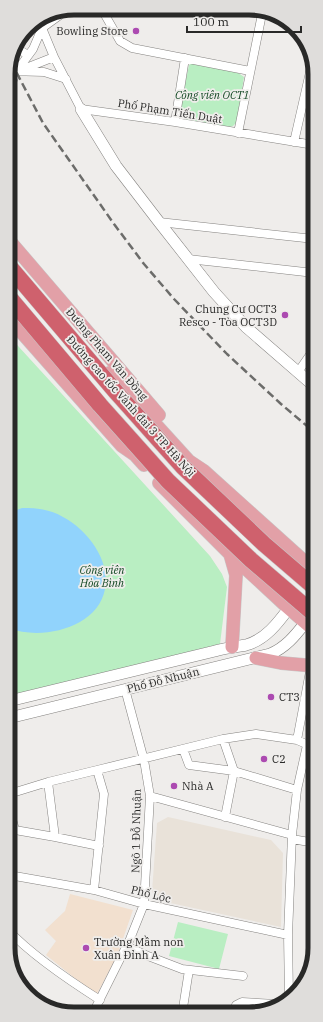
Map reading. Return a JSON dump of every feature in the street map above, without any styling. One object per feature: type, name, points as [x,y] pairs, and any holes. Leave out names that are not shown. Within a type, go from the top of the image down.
[{"type":"highway","name":"Đường cao tốc Vành đai 3 TP. Hà Nội","points":[[15,273],[116,392],[183,467],[264,544],[308,582]]},
{"type":"highway","name":"Đường cao tốc Vành đai 3 TP. Hà Nội","points":[[15,305],[100,405],[168,481],[308,616]]},
{"type":"main road","name":"Đường Phạm Văn Đồng","points":[[15,247],[194,456],[204,471]]},
{"type":"main road","name":"Đường Phạm Văn Đồng","points":[[15,267],[189,461],[204,471],[308,565]]},
{"type":"main road","points":[[15,305],[129,440],[135,455]]},
{"type":"main road","points":[[15,325],[122,446],[135,455],[161,485],[230,554],[289,608],[308,618]]},
{"type":"main road","points":[[230,554],[236,575],[232,647]]},
{"type":"main road","points":[[289,608],[308,585]]},
{"type":"main road","points":[[256,658],[308,665]]},
{"type":"street","points":[[105,15],[120,41],[132,48],[250,71]]},
{"type":"street","points":[[238,133],[262,16]]},
{"type":"street","points":[[15,68],[33,49],[40,26]]},
{"type":"street","points":[[40,26],[54,57],[81,109],[116,166],[214,292],[246,327],[308,381]]},
{"type":"street","points":[[20,51],[28,55]]},
{"type":"street","points":[[15,70],[54,57]]},
{"type":"street","points":[[175,122],[185,58]]},
{"type":"street","points":[[15,71],[44,72],[66,80]]},
{"type":"street","points":[[294,142],[308,81]]},
{"type":"street","name":"Phố Phạm Tiến Duật","points":[[81,109],[175,122],[308,145]]},
{"type":"street","points":[[159,222],[308,238]]},
{"type":"street","points":[[188,259],[308,274]]},
{"type":"street","points":[[298,372],[308,358]]},
{"type":"street","name":"Phố Đỗ Nhuận","points":[[15,700],[247,644],[270,631],[289,608]]},
{"type":"street","name":"Phố Đỗ Nhuận","points":[[15,716],[256,658],[277,651],[287,644],[308,624]]},
{"type":"street","name":"Ngõ 1 Đỗ Nhuận","points":[[96,1007],[127,946],[144,904],[150,796],[144,760],[125,689]]},
{"type":"street","points":[[297,740],[308,689]]},
{"type":"street","points":[[15,792],[48,782],[144,760],[183,749],[256,734],[297,740],[308,745]]},
{"type":"street","points":[[223,740],[234,771],[225,817]]},
{"type":"street","points":[[183,749],[189,765],[234,771],[297,790]]},
{"type":"street","points":[[289,991],[288,935],[292,837],[297,790],[308,755]]},
{"type":"street","points":[[94,890],[104,794],[97,770]]},
{"type":"street","points":[[48,782],[55,837]]},
{"type":"street","points":[[150,796],[308,841]]},
{"type":"street","points":[[15,830],[99,846]]},
{"type":"street","name":"Phố Lộc","points":[[15,876],[94,890],[144,904],[288,935]]},
{"type":"street","points":[[15,936],[75,984],[100,1000]]},
{"type":"street","points":[[127,946],[182,969],[243,976]]},
{"type":"street","points":[[183,1007],[189,970]]},
{"type":"street","points":[[235,1007],[242,1002],[269,1004]]},
{"type":"shaded area","points":[[168,817],[271,840],[283,853],[281,927],[161,901],[152,892],[157,823]]},
{"type":"shaded area","name":"Trường Mầm non Xuân Đỉnh A","points":[[70,894],[133,910],[117,956],[97,994],[46,955],[56,941],[45,930],[65,911]]},
{"type":"green space","name":"Công viên OCT1","points":[[193,63],[234,70],[244,77],[237,122],[233,126],[229,127],[185,120],[179,113],[189,65]]},
{"type":"green space","name":"Công viên Hòa Bình","points":[[15,343],[210,556],[222,574],[227,587],[220,644],[15,695]]},
{"type":"green space","points":[[178,922],[228,934],[219,969],[169,956]]},
{"type":"water","points":[[22,508],[38,509],[58,514],[81,529],[101,557],[106,578],[105,589],[100,602],[92,613],[80,622],[52,632],[37,633],[15,630],[15,511]]},
{"type":"railway","points":[[15,70],[43,123],[144,264],[174,299],[227,354],[308,427]]},
{"type":"place","name":"Bowling Store","points":[[136,31]]},
{"type":"place","name":"Chung Cư OCT3 Resco - Tòa OCT3D","points":[[285,315]]},
{"type":"place","name":"CT3","points":[[271,697]]},
{"type":"place","name":"C2","points":[[264,759]]},
{"type":"place","name":"Nhà A","points":[[174,786]]},
{"type":"place","name":"Trường Mầm non Xuân Đỉnh A","points":[[86,948]]}]
